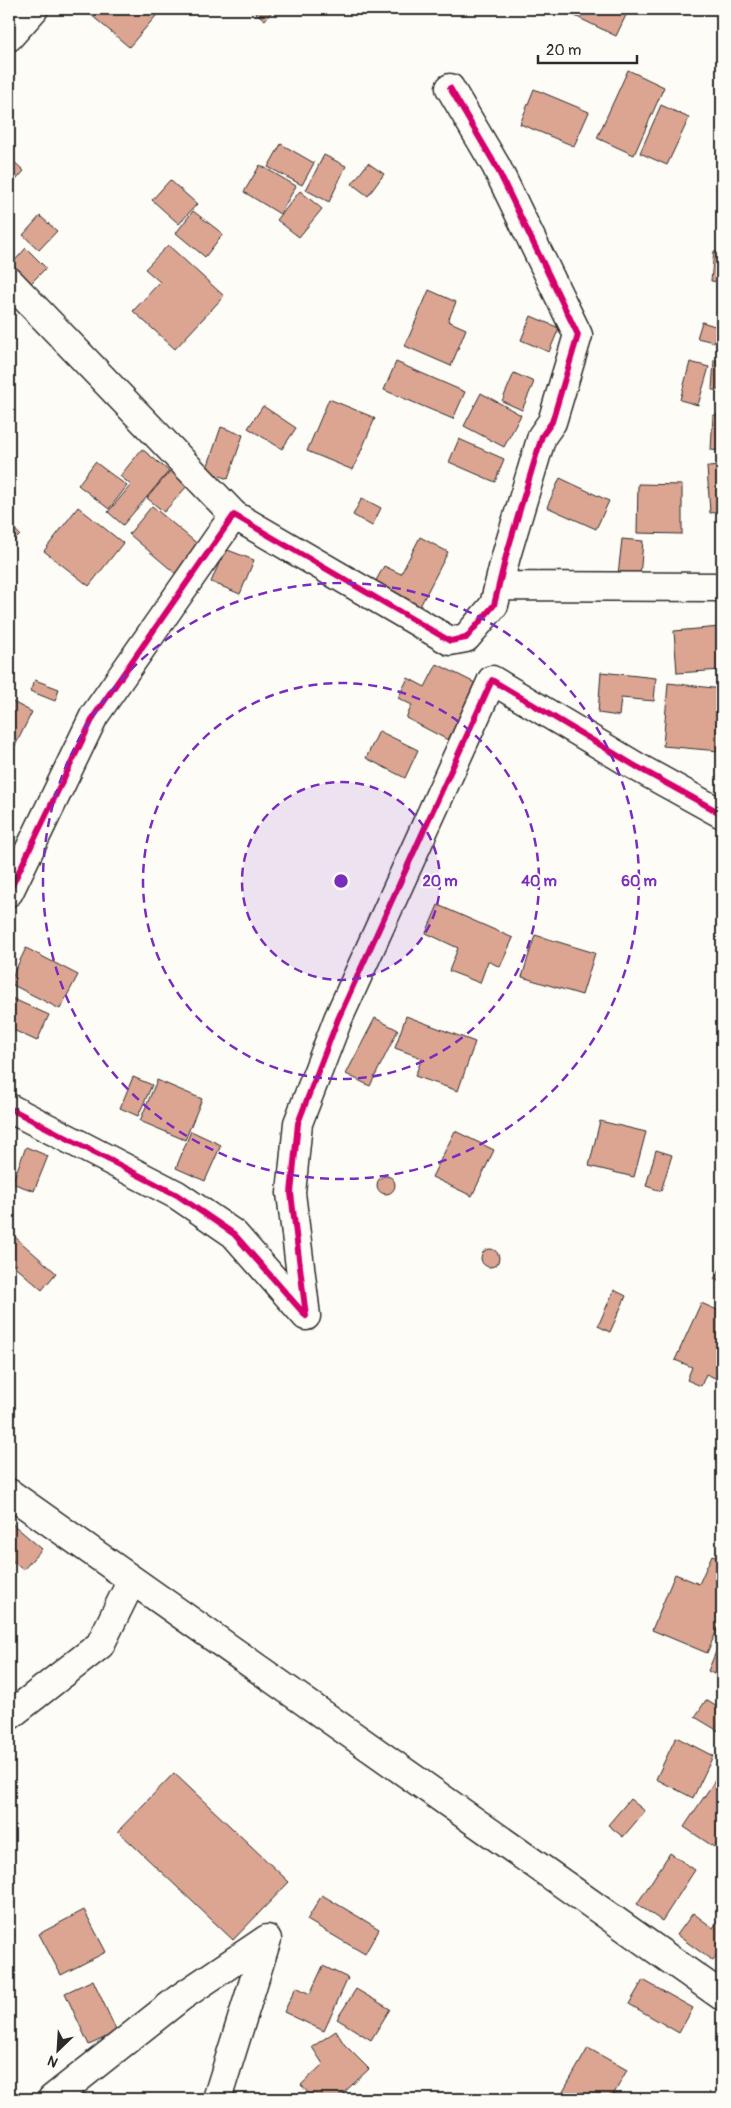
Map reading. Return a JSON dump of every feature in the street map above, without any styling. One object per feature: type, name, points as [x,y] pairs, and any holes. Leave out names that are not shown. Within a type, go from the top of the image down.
[{"type":"street","points":[[9,37],[34,9]]},
{"type":"street","points":[[9,281],[234,514],[450,641],[466,638],[494,605],[506,556],[542,436],[552,422],[578,335],[496,166],[450,88]]},
{"type":"street","points":[[9,892],[94,716],[234,514]]},
{"type":"street","points":[[499,586],[722,587]]},
{"type":"street","points":[[9,1108],[177,1195],[234,1234],[306,1316],[291,1193],[298,1123],[338,1018],[492,680],[637,767],[722,814]]},
{"type":"street","points":[[9,1493],[722,1996]]},
{"type":"street","points":[[9,1716],[100,1645],[132,1580]]},
{"type":"street","points":[[52,2099],[182,1997],[267,1939],[217,2099]]},
{"type":"building","points":[[84,9],[162,9],[129,47]]},
{"type":"building","points":[[251,9],[274,9],[265,20]]},
{"type":"building","points":[[577,9],[629,9],[616,36],[573,15]]},
{"type":"building","points":[[628,70],[664,87],[634,155],[597,138]]},
{"type":"building","points":[[534,89],[589,112],[574,146],[520,124]]},
{"type":"building","points":[[661,105],[689,118],[667,165],[640,153]]},
{"type":"building","points":[[281,144],[314,163],[302,185],[268,167]]},
{"type":"building","points":[[324,155],[346,166],[329,202],[306,190]]},
{"type":"building","points":[[9,157],[24,171],[9,188]]},
{"type":"building","points":[[368,163],[384,174],[368,196],[352,184]]},
{"type":"building","points":[[260,165],[296,186],[280,214],[244,192]]},
{"type":"building","points":[[170,180],[197,204],[179,224],[152,200]]},
{"type":"building","points":[[300,191],[322,209],[299,237],[277,220]]},
{"type":"building","points":[[193,211],[223,234],[205,257],[176,233]]},
{"type":"building","points":[[40,216],[57,231],[39,250],[23,235]]},
{"type":"building","points":[[168,245],[224,296],[175,349],[133,311],[160,282],[145,269]]},
{"type":"building","points":[[26,248],[46,268],[28,286],[9,267]]},
{"type":"building","points":[[714,251],[722,252],[722,282],[711,281]]},
{"type":"building","points":[[429,290],[456,302],[448,321],[466,329],[451,366],[405,346]]},
{"type":"building","points":[[531,316],[559,328],[549,352],[521,340]]},
{"type":"building","points":[[702,322],[718,327],[714,342],[697,338]]},
{"type":"building","points":[[714,360],[722,361],[722,390],[712,390]]},
{"type":"building","points":[[396,362],[465,392],[453,419],[384,390]]},
{"type":"building","points":[[690,362],[709,367],[698,405],[680,400]]},
{"type":"building","points":[[514,373],[534,382],[522,410],[502,401]]},
{"type":"building","points":[[481,393],[521,415],[504,447],[464,426]]},
{"type":"building","points":[[329,399],[375,418],[353,470],[307,451]]},
{"type":"building","points":[[263,406],[296,428],[282,449],[248,428]]},
{"type":"building","points":[[713,415],[722,415],[722,451],[711,450]]},
{"type":"building","points":[[221,427],[243,435],[228,479],[206,471]]},
{"type":"building","points":[[459,439],[504,459],[495,482],[449,462]]},
{"type":"building","points":[[142,449],[169,471],[123,525],[108,512],[131,485],[120,476]]},
{"type":"building","points":[[95,462],[127,486],[109,509],[78,485]]},
{"type":"building","points":[[722,466],[722,512],[710,513],[707,467]]},
{"type":"building","points":[[171,470],[188,485],[164,512],[147,498]]},
{"type":"building","points":[[560,478],[609,501],[596,529],[547,507]]},
{"type":"building","points":[[638,484],[682,485],[682,534],[637,533]]},
{"type":"building","points":[[362,498],[381,508],[372,526],[353,515]]},
{"type":"building","points":[[152,506],[200,546],[176,574],[129,534]]},
{"type":"building","points":[[78,507],[123,543],[89,586],[44,551]]},
{"type":"building","points":[[9,523],[20,535],[9,546]]},
{"type":"building","points":[[420,537],[448,552],[418,610],[373,586],[384,566],[401,574]]},
{"type":"building","points":[[622,539],[643,541],[640,577],[618,575]]},
{"type":"building","points":[[225,549],[254,560],[240,594],[211,582]]},
{"type":"building","points":[[720,627],[722,670],[677,673],[674,631]]},
{"type":"building","points":[[437,664],[477,684],[448,740],[406,718],[412,705],[398,698],[408,678],[425,687]]},
{"type":"building","points":[[601,672],[656,678],[654,701],[621,698],[619,716],[598,713]]},
{"type":"building","points":[[35,680],[59,689],[55,701],[30,691]]},
{"type":"building","points":[[668,683],[722,689],[719,751],[663,746]]},
{"type":"building","points":[[9,700],[32,712],[9,758]]},
{"type":"building","points":[[379,731],[418,750],[405,778],[366,758]]},
{"type":"building","points":[[438,905],[513,938],[500,967],[488,961],[480,983],[449,971],[458,948],[426,933]]},
{"type":"building","points":[[535,935],[595,953],[582,995],[522,977]]},
{"type":"building","points":[[26,948],[78,975],[60,1009],[9,983]]},
{"type":"building","points":[[9,997],[49,1015],[37,1041],[9,1028]]},
{"type":"building","points":[[406,1016],[475,1042],[458,1091],[415,1076],[422,1058],[395,1048]]},
{"type":"building","points":[[375,1018],[398,1030],[370,1086],[346,1074]]},
{"type":"building","points":[[133,1077],[152,1085],[138,1116],[120,1108]]},
{"type":"building","points":[[157,1080],[202,1099],[185,1140],[140,1121]]},
{"type":"building","points":[[600,1121],[646,1132],[634,1177],[589,1166]]},
{"type":"building","points":[[191,1131],[221,1145],[205,1181],[176,1168]]},
{"type":"building","points":[[455,1131],[494,1150],[472,1196],[432,1177]]},
{"type":"building","points":[[26,1147],[48,1156],[34,1191],[12,1183]]},
{"type":"building","points":[[656,1150],[672,1155],[661,1191],[646,1186]]},
{"type":"building","points":[[386,1176],[392,1179],[395,1185],[392,1191],[386,1194],[380,1191],[377,1185],[380,1179]]},
{"type":"building","points":[[15,1237],[56,1273],[42,1290],[9,1261],[9,1244]]},
{"type":"building","points":[[486,1249],[494,1249],[499,1254],[497,1265],[486,1267],[481,1262],[481,1254]]},
{"type":"building","points":[[722,1266],[722,1283],[714,1279]]},
{"type":"building","points":[[614,1290],[626,1296],[610,1332],[598,1326]]},
{"type":"building","points":[[701,1303],[722,1312],[722,1381],[706,1374],[701,1386],[687,1380],[692,1367],[675,1360]]},
{"type":"building","points":[[9,1521],[42,1549],[23,1570],[9,1558]]},
{"type":"building","points":[[712,1555],[722,1560],[722,1618],[707,1653],[652,1630],[675,1574],[699,1584]]},
{"type":"building","points":[[722,1637],[722,1678],[708,1671]]},
{"type":"building","points":[[706,1700],[722,1710],[722,1729],[720,1732],[695,1717]]},
{"type":"building","points":[[676,1737],[713,1756],[693,1798],[656,1779]]},
{"type":"building","points":[[174,1773],[289,1882],[233,1940],[118,1831]]},
{"type":"building","points":[[716,1779],[722,1784],[722,1834],[714,1847],[684,1827]]},
{"type":"building","points":[[630,1799],[645,1811],[623,1837],[608,1825]]},
{"type":"building","points":[[670,1853],[695,1870],[662,1921],[637,1904]]},
{"type":"building","points":[[322,1895],[379,1929],[365,1954],[307,1920]]},
{"type":"building","points":[[84,1910],[106,1952],[61,1975],[39,1934]]},
{"type":"building","points":[[693,1913],[713,1928],[722,1914],[722,1948],[713,1961],[677,1935]]},
{"type":"building","points":[[9,1921],[15,1936],[9,1939]]},
{"type":"building","points":[[323,1966],[348,1978],[324,2031],[284,2012],[296,1987],[310,1994]]},
{"type":"building","points":[[93,1980],[117,2032],[89,2045],[65,1993]]},
{"type":"building","points":[[643,1980],[693,2008],[679,2033],[629,2004]]},
{"type":"building","points":[[356,1989],[390,2009],[371,2040],[337,2019]]},
{"type":"building","points":[[336,2031],[344,2044],[369,2069],[337,2099],[314,2099],[301,2085],[323,2064],[312,2047]]},
{"type":"building","points":[[588,2048],[627,2070],[611,2099],[563,2099],[560,2097]]},
{"type":"cycle path","points":[[9,892],[94,716],[234,515],[450,641],[466,638],[494,605],[506,556],[542,436],[552,422],[578,335],[496,166],[450,88]]},
{"type":"cycle path","points":[[9,1108],[177,1195],[234,1234],[306,1316],[291,1193],[298,1123],[338,1019],[492,680],[637,767],[722,814]]}]
